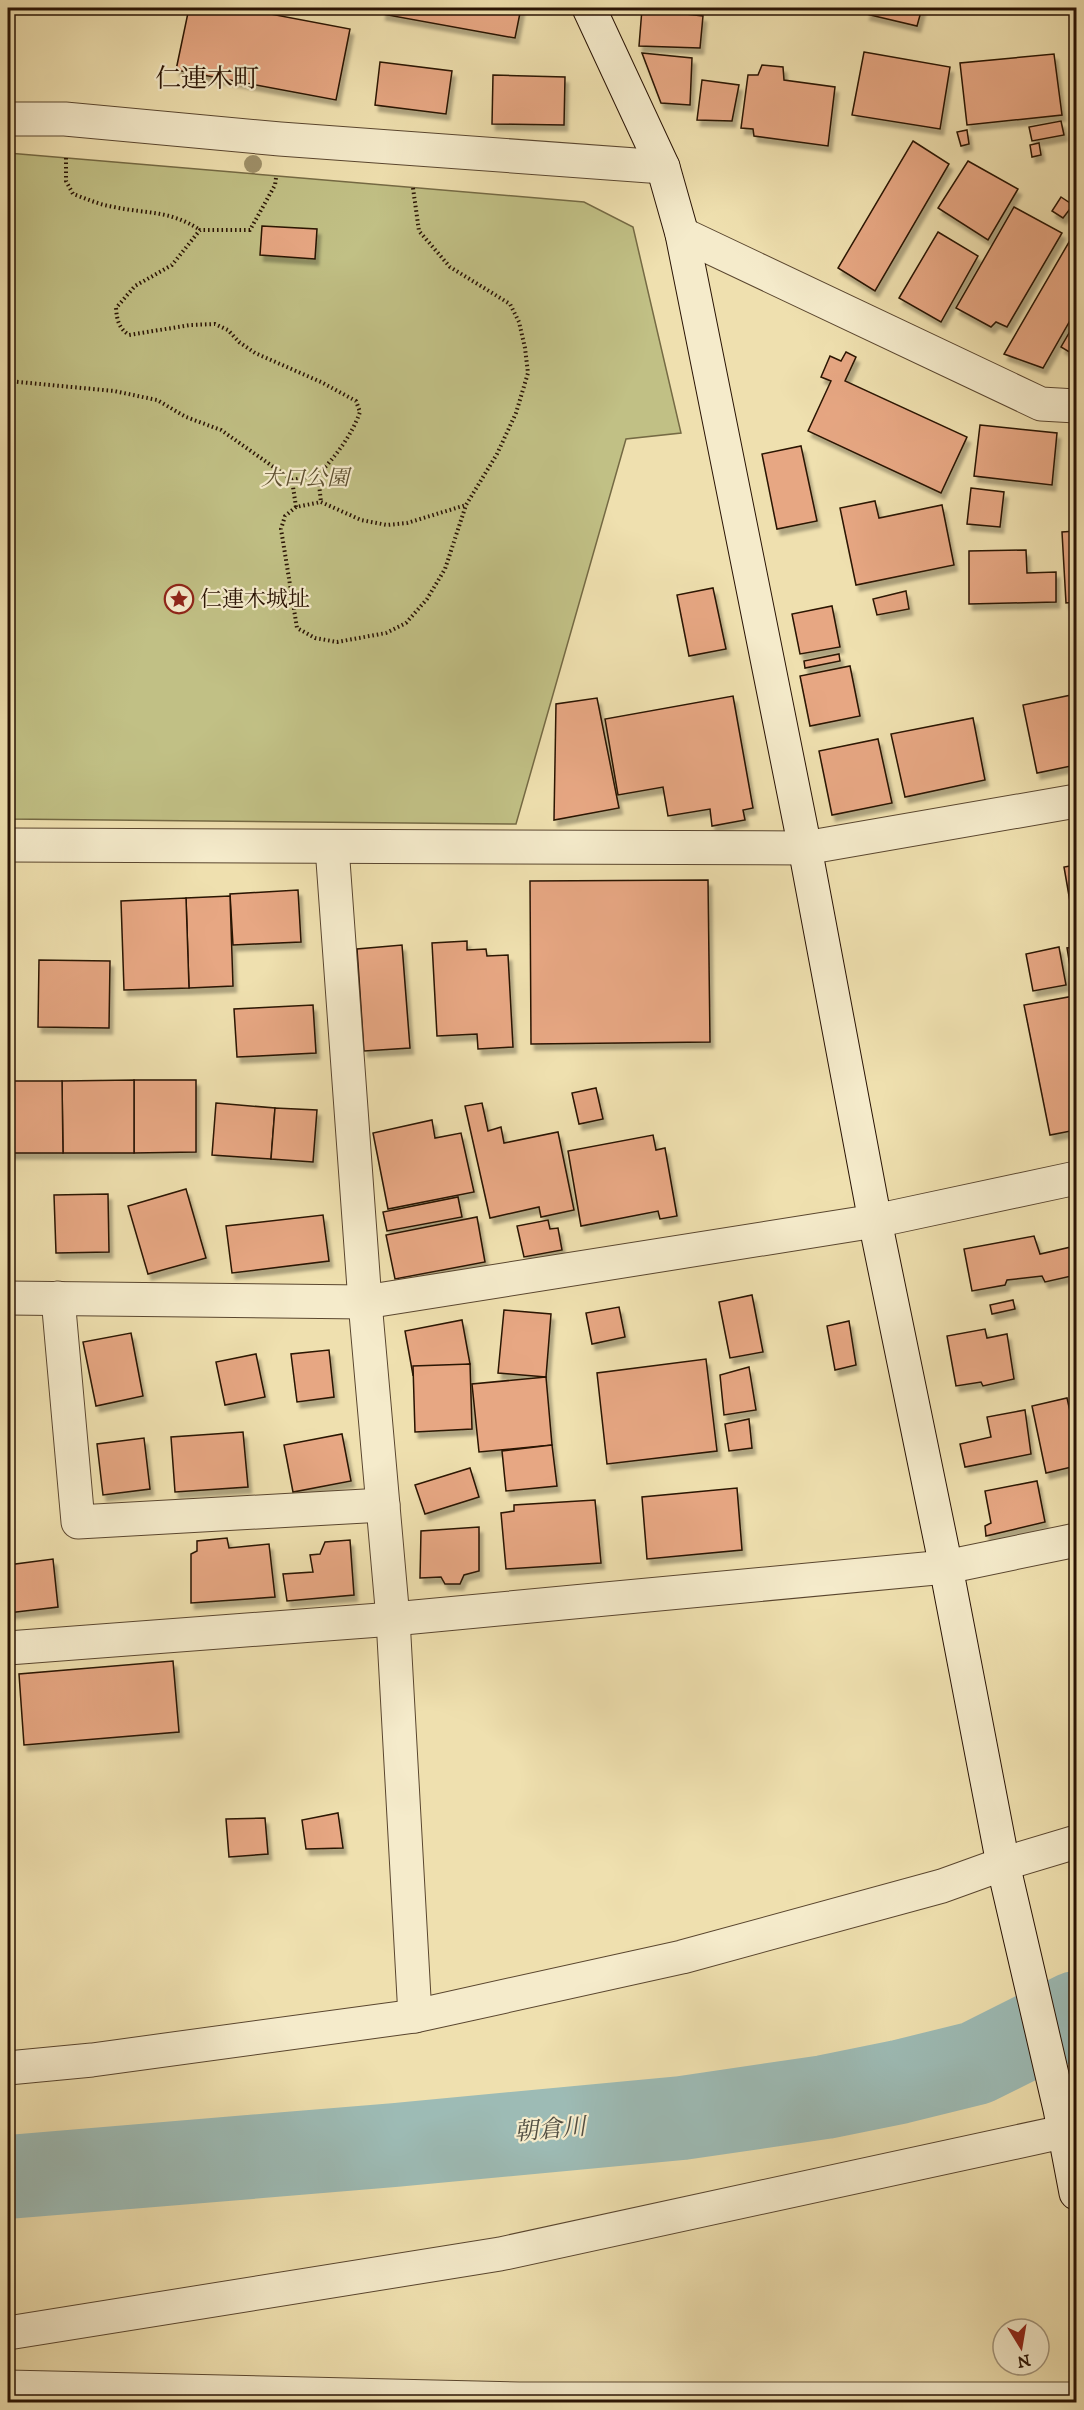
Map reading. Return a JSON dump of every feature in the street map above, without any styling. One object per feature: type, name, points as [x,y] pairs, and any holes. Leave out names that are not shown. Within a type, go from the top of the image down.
[{"type":"street","points":[[589,8],[663,167],[682,234],[805,848],[875,1221],[1006,1876],[1067,2124],[1077,2193]]},
{"type":"street","points":[[8,119],[65,119],[280,139],[663,167]]},
{"type":"street","points":[[682,234],[1041,404],[1077,406]]},
{"type":"street","points":[[8,845],[805,848],[1077,801]]},
{"type":"street","points":[[332,848],[365,1302],[393,1619],[415,2016]]},
{"type":"street","points":[[8,1298],[365,1302],[875,1221],[1077,1178]]},
{"type":"street","points":[[58,1298],[78,1522],[383,1505]]},
{"type":"street","points":[[8,1648],[393,1619],[946,1567],[1077,1540]]},
{"type":"street","points":[[8,2068],[92,2060],[415,2016],[682,1957],[942,1886],[1006,1876],[1077,1842]]},
{"type":"street","points":[[8,2334],[500,2254],[1067,2124]]},
{"type":"street","points":[[8,2387],[519,2401],[1077,2398]]},
{"type":"path","points":[[65,119],[66,181],[73,194],[111,207],[168,215],[184,220],[200,230],[250,230],[275,185]]},
{"type":"path","points":[[413,188],[419,231],[450,267],[510,304],[519,322],[528,373],[516,413],[497,454],[466,505],[445,569],[427,599],[406,623],[386,633],[337,642],[315,638],[297,628],[280,529],[285,516],[296,507],[321,502],[361,520],[387,525],[407,523],[466,505]]},
{"type":"path","points":[[8,381],[114,391],[157,400],[186,417],[221,430],[292,480],[318,475],[332,460],[357,422],[360,412],[356,401],[255,353],[239,342],[228,330],[215,324],[190,325],[129,335],[117,321],[116,308],[135,286],[172,265],[200,230]]},
{"type":"path","points":[[318,475],[321,502]]},
{"type":"path","points":[[292,480],[296,507]]},
{"type":"green space","name":"大口公園","points":[[8,153],[584,202],[633,227],[681,433],[626,439],[516,824],[8,819]]},
{"type":"building","points":[[189,8],[239,8],[350,29],[336,100],[176,70]]},
{"type":"building","points":[[383,8],[521,8],[515,38],[382,14]]},
{"type":"building","points":[[868,8],[922,8],[917,26],[866,14]]},
{"type":"building","points":[[642,9],[703,16],[700,48],[639,46]]},
{"type":"building","points":[[864,52],[950,67],[940,129],[852,115]]},
{"type":"building","points":[[642,53],[692,58],[690,105],[661,103]]},
{"type":"building","points":[[1054,54],[1062,115],[967,125],[960,63]]},
{"type":"building","points":[[380,62],[452,71],[446,114],[375,105]]},
{"type":"building","points":[[762,65],[783,67],[784,80],[835,87],[828,146],[754,136],[753,129],[741,128],[748,75],[758,75]]},
{"type":"building","points":[[493,75],[565,77],[564,125],[492,124]]},
{"type":"building","points":[[702,80],[739,85],[732,121],[697,120]]},
{"type":"building","points":[[1061,121],[1064,135],[1032,141],[1029,127]]},
{"type":"building","points":[[967,130],[969,144],[961,146],[957,132]]},
{"type":"building","points":[[913,141],[949,164],[875,291],[838,268]]},
{"type":"building","points":[[1039,143],[1041,155],[1032,157],[1030,145]]},
{"type":"building","points":[[968,161],[1018,189],[988,240],[938,208]]},
{"type":"building","points":[[1061,197],[1073,205],[1063,218],[1052,211]]},
{"type":"building","points":[[1014,207],[1062,233],[1007,327],[996,322],[991,327],[956,308]]},
{"type":"building","points":[[262,226],[317,229],[315,259],[260,255]]},
{"type":"building","points":[[1076,230],[1076,310],[1043,368],[1004,354]]},
{"type":"building","points":[[938,232],[978,256],[941,322],[899,298]]},
{"type":"building","points":[[1076,321],[1076,356],[1061,347]]},
{"type":"building","points":[[846,352],[856,357],[845,381],[967,437],[941,493],[808,431],[831,381],[821,377],[830,356],[841,361]]},
{"type":"building","points":[[980,425],[1057,433],[1052,485],[974,476]]},
{"type":"building","points":[[801,446],[817,521],[777,529],[762,454]]},
{"type":"building","points":[[971,488],[1004,492],[1000,527],[967,524]]},
{"type":"building","points":[[875,501],[879,518],[942,505],[954,565],[856,585],[840,508]]},
{"type":"building","points":[[1076,531],[1076,602],[1066,603],[1062,532]]},
{"type":"building","points":[[1026,550],[1027,573],[1056,572],[1056,602],[969,604],[969,551]]},
{"type":"building","points":[[713,588],[726,649],[689,656],[677,595]]},
{"type":"building","points":[[906,591],[909,609],[877,615],[873,599]]},
{"type":"building","points":[[832,606],[840,647],[800,654],[792,614]]},
{"type":"building","points":[[839,654],[840,661],[805,668],[804,661]]},
{"type":"building","points":[[850,666],[860,716],[810,726],[800,676]]},
{"type":"building","points":[[1076,694],[1076,765],[1037,773],[1023,705]]},
{"type":"building","points":[[733,696],[753,808],[743,810],[745,820],[712,826],[710,809],[668,816],[663,787],[618,795],[605,719]]},
{"type":"building","points":[[597,698],[619,808],[554,820],[556,704]]},
{"type":"building","points":[[973,718],[985,780],[905,797],[891,734]]},
{"type":"building","points":[[878,739],[892,803],[832,815],[819,751]]},
{"type":"building","points":[[1076,865],[1076,936],[1064,867]]},
{"type":"building","points":[[708,880],[710,1042],[531,1044],[530,881]]},
{"type":"building","points":[[298,890],[301,942],[233,945],[230,894]]},
{"type":"building","points":[[230,896],[233,986],[189,988],[186,898]]},
{"type":"building","points":[[186,898],[189,988],[124,990],[121,901]]},
{"type":"building","points":[[467,941],[467,950],[486,949],[487,956],[508,955],[513,1047],[478,1049],[477,1034],[437,1036],[432,943]]},
{"type":"building","points":[[402,945],[410,1048],[364,1051],[357,949]]},
{"type":"building","points":[[1059,947],[1066,985],[1033,991],[1026,954]]},
{"type":"building","points":[[1076,947],[1076,984],[1073,984],[1067,948]]},
{"type":"building","points":[[39,960],[110,961],[109,1028],[38,1027]]},
{"type":"building","points":[[1074,996],[1076,1130],[1050,1135],[1024,1005]]},
{"type":"building","points":[[313,1005],[316,1053],[237,1057],[234,1009]]},
{"type":"building","points":[[134,1080],[196,1080],[196,1152],[134,1153]]},
{"type":"building","points":[[134,1080],[134,1153],[63,1153],[62,1081]]},
{"type":"building","points":[[8,1081],[62,1081],[63,1153],[8,1153]]},
{"type":"building","points":[[596,1088],[603,1119],[579,1124],[572,1093]]},
{"type":"building","points":[[216,1103],[275,1108],[271,1159],[212,1155]]},
{"type":"building","points":[[482,1103],[488,1131],[501,1127],[504,1143],[558,1132],[574,1210],[541,1217],[539,1207],[490,1218],[465,1106]]},
{"type":"building","points":[[275,1108],[317,1110],[313,1162],[271,1159]]},
{"type":"building","points":[[432,1120],[435,1138],[461,1133],[474,1192],[388,1209],[373,1133]]},
{"type":"building","points":[[653,1135],[656,1150],[665,1148],[677,1216],[660,1219],[658,1211],[581,1226],[568,1151]]},
{"type":"building","points":[[186,1189],[206,1258],[148,1274],[128,1206]]},
{"type":"building","points":[[108,1194],[109,1252],[56,1253],[54,1195]]},
{"type":"building","points":[[458,1197],[462,1217],[387,1231],[383,1212]]},
{"type":"building","points":[[323,1215],[329,1261],[232,1273],[226,1226]]},
{"type":"building","points":[[477,1217],[485,1262],[395,1279],[386,1235]]},
{"type":"building","points":[[548,1220],[550,1229],[558,1228],[562,1250],[524,1257],[517,1226]]},
{"type":"building","points":[[1034,1236],[1040,1254],[1071,1247],[1076,1275],[1045,1282],[1042,1276],[1007,1280],[1005,1285],[972,1291],[964,1249]]},
{"type":"building","points":[[752,1295],[763,1352],[730,1358],[719,1302]]},
{"type":"building","points":[[1013,1300],[1015,1309],[992,1314],[990,1305]]},
{"type":"building","points":[[619,1307],[625,1337],[592,1344],[586,1313]]},
{"type":"building","points":[[504,1310],[551,1314],[546,1377],[498,1373]]},
{"type":"building","points":[[462,1320],[470,1364],[413,1375],[405,1331]]},
{"type":"building","points":[[849,1321],[856,1365],[835,1370],[827,1326]]},
{"type":"building","points":[[985,1329],[987,1338],[1007,1334],[1014,1379],[983,1386],[981,1382],[956,1386],[947,1336]]},
{"type":"building","points":[[131,1333],[143,1396],[96,1406],[83,1342]]},
{"type":"building","points":[[329,1350],[334,1397],[297,1402],[291,1354]]},
{"type":"building","points":[[256,1354],[265,1397],[225,1405],[216,1362]]},
{"type":"building","points":[[706,1359],[717,1451],[607,1464],[597,1373]]},
{"type":"building","points":[[470,1364],[472,1429],[415,1432],[413,1366]]},
{"type":"building","points":[[749,1367],[756,1410],[724,1415],[720,1375]]},
{"type":"building","points":[[546,1377],[552,1445],[479,1452],[472,1384]]},
{"type":"building","points":[[1067,1398],[1076,1438],[1076,1466],[1046,1473],[1032,1406]]},
{"type":"building","points":[[1025,1410],[1031,1454],[965,1467],[960,1444],[991,1437],[987,1417]]},
{"type":"building","points":[[749,1419],[752,1448],[729,1451],[725,1424]]},
{"type":"building","points":[[243,1432],[248,1487],[175,1492],[171,1437]]},
{"type":"building","points":[[342,1434],[351,1481],[293,1492],[284,1445]]},
{"type":"building","points":[[144,1438],[150,1489],[103,1495],[97,1444]]},
{"type":"building","points":[[552,1445],[557,1486],[506,1491],[502,1451]]},
{"type":"building","points":[[470,1468],[479,1497],[425,1514],[415,1485]]},
{"type":"building","points":[[1037,1481],[1045,1522],[986,1536],[985,1526],[991,1523],[985,1491]]},
{"type":"building","points":[[737,1488],[742,1550],[647,1559],[642,1497]]},
{"type":"building","points":[[595,1500],[601,1563],[506,1569],[501,1513],[514,1511],[514,1505]]},
{"type":"building","points":[[479,1527],[479,1571],[464,1575],[460,1584],[445,1584],[441,1577],[420,1578],[421,1531]]},
{"type":"building","points":[[227,1538],[229,1548],[269,1544],[275,1597],[191,1603],[191,1554],[197,1551],[197,1541]]},
{"type":"building","points":[[350,1540],[354,1595],[287,1601],[283,1574],[313,1572],[310,1555],[320,1554],[325,1542]]},
{"type":"building","points":[[53,1559],[58,1607],[8,1613],[8,1565]]},
{"type":"building","points":[[173,1661],[179,1732],[24,1745],[19,1674]]},
{"type":"building","points":[[338,1813],[343,1848],[306,1849],[302,1820]]},
{"type":"building","points":[[265,1818],[268,1854],[229,1857],[226,1819]]},
{"type":"waterway","name":"朝倉川","points":[[8,2177],[395,2145],[682,2118],[825,2097],[976,2063],[1076,2013]]},
{"type":"place","name":"仁連木城址","points":[[179,599]]},
{"type":"district","name":"仁連木町","points":[[207,79]]}]
